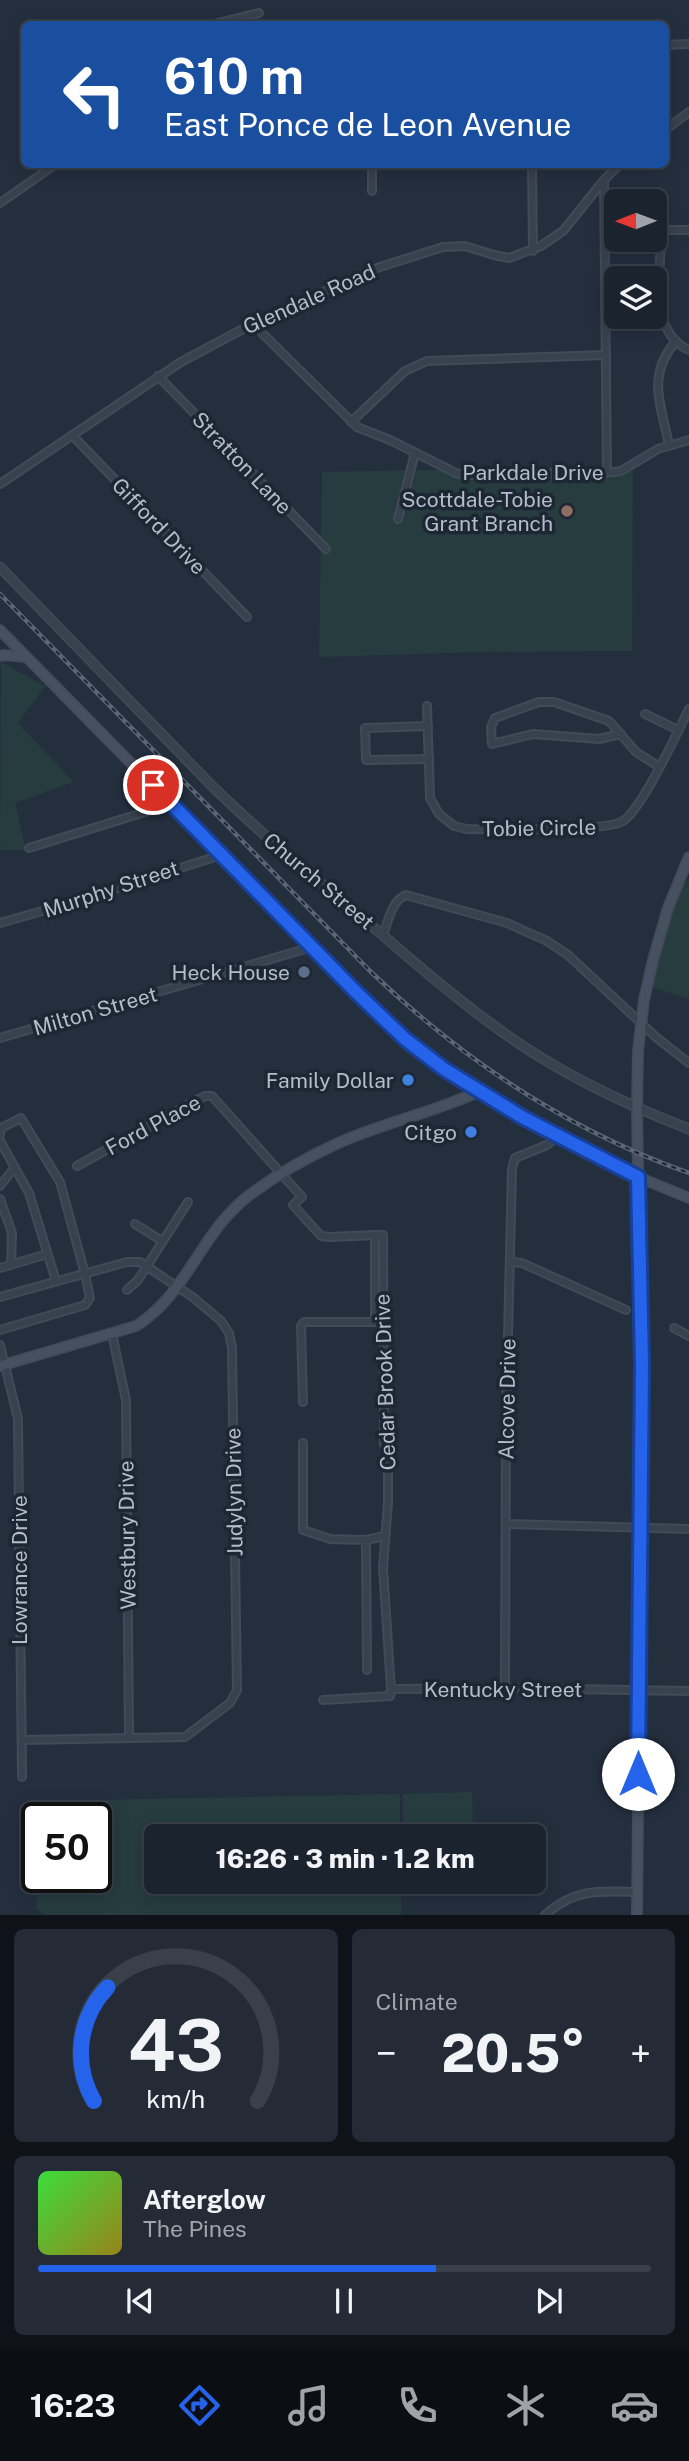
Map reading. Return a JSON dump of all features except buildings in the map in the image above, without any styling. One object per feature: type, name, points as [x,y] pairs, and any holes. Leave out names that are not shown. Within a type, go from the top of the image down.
[{"type":"main road","points":[[0,630],[405,1039],[444,1069],[557,1136],[638,1177],[689,1198]]},
{"type":"main road","points":[[0,656],[27,657]]},
{"type":"main road","points":[[637,1915],[642,1364],[637,1109],[641,1022],[662,928],[689,857]]},
{"type":"main road","points":[[3,1365],[136,1326],[154,1315],[178,1288],[223,1220],[246,1198],[281,1173],[334,1145],[480,1091]]},
{"type":"street","points":[[226,21],[259,13]]},
{"type":"street","points":[[669,44],[689,44]]},
{"type":"street","points":[[669,127],[689,112]]},
{"type":"street","points":[[0,203],[50,168]]},
{"type":"street","points":[[372,168],[372,191]]},
{"type":"street","points":[[532,168],[533,251]]},
{"type":"street","name":"Glendale Road","points":[[0,484],[158,376],[214,343],[377,268],[425,251],[465,246],[509,258],[533,251],[563,231],[616,168]]},
{"type":"street","points":[[604,180],[607,473]]},
{"type":"street","points":[[689,230],[667,230],[661,236],[661,314],[665,328],[676,341],[689,350]]},
{"type":"street","name":"Parkdale Drive","points":[[256,322],[262,333],[351,422],[449,471],[468,475],[607,473],[621,471],[658,449],[689,440]]},
{"type":"street","points":[[669,445],[658,376],[659,367],[676,341]]},
{"type":"street","points":[[351,422],[405,371],[426,361],[606,355]]},
{"type":"street","name":"Stratton Lane","points":[[158,376],[326,549]]},
{"type":"street","name":"Gifford Drive","points":[[72,435],[247,617]]},
{"type":"street","points":[[398,519],[415,453]]},
{"type":"street","name":"Church Street","points":[[0,567],[216,790],[267,838],[478,1013],[517,1042],[561,1069],[637,1109],[689,1129]]},
{"type":"street","points":[[621,734],[599,739],[533,734],[492,744],[491,727],[495,719],[539,702],[554,702],[610,721],[621,734],[636,752],[658,766]]},
{"type":"street","name":"Tobie Circle","points":[[427,706],[430,798],[439,814],[454,826],[467,830],[616,825],[636,808],[689,709]]},
{"type":"street","points":[[645,714],[678,730]]},
{"type":"street","points":[[428,726],[365,728],[366,760],[429,759]]},
{"type":"street","points":[[29,848],[172,804]]},
{"type":"street","name":"Murphy Street","points":[[0,923],[221,855]]},
{"type":"street","points":[[383,935],[396,902],[406,895],[507,923],[547,940],[568,955],[657,1038],[689,1063]]},
{"type":"street","name":"Milton Street","points":[[0,1038],[312,947]]},
{"type":"street","name":"Ford Place","points":[[77,1166],[193,1102],[205,1096],[212,1096],[281,1173]]},
{"type":"street","points":[[0,1135],[1,1128],[21,1118],[60,1182],[90,1298],[85,1305],[0,1330]]},
{"type":"street","name":"Alcove Drive","points":[[505,1688],[513,1161],[547,1145],[557,1136]]},
{"type":"street","points":[[0,1141],[29,1193],[56,1281]]},
{"type":"street","points":[[0,1186],[15,1167]]},
{"type":"street","name":"Cedar Brook Drive","points":[[281,1173],[302,1197],[293,1205],[321,1236],[375,1235],[384,1443],[388,1459],[383,1568],[391,1689]]},
{"type":"street","points":[[0,1199],[12,1233],[12,1265]]},
{"type":"street","points":[[127,1290],[138,1280],[188,1202]]},
{"type":"street","points":[[135,1224],[162,1241]]},
{"type":"street","points":[[0,1268],[47,1254]]},
{"type":"street","points":[[0,1297],[127,1262],[140,1262],[146,1266]]},
{"type":"street","points":[[510,1262],[522,1263],[625,1310]]},
{"type":"street","name":"Judylyn Drive","points":[[22,1740],[185,1737],[230,1703],[237,1690],[232,1349],[229,1333],[221,1321],[194,1298],[146,1266]]},
{"type":"street","name":"Cedar Brook Drive","points":[[303,1402],[301,1326],[304,1322],[379,1322]]},
{"type":"street","points":[[674,1328],[689,1336]]},
{"type":"street","name":"Westbury Drive","points":[[113,1334],[126,1400],[129,1737]]},
{"type":"street","name":"Lowrance Drive","points":[[0,1345],[18,1419],[22,1777]]},
{"type":"street","points":[[303,1443],[303,1530],[330,1539],[385,1536]]},
{"type":"street","points":[[506,1524],[689,1529]]},
{"type":"street","points":[[366,1539],[367,1670]]},
{"type":"street","name":"Kentucky Street","points":[[323,1700],[390,1696],[391,1689],[689,1691]]},
{"type":"street","points":[[545,1915],[556,1905],[586,1892],[637,1892]]},
{"type":"green space","points":[[633,466],[632,651],[319,657],[322,472]]},
{"type":"green space","points":[[1,662],[45,686],[18,723],[74,782],[15,803],[26,850],[0,850]]},
{"type":"green space","points":[[689,880],[689,999],[648,986],[666,921],[681,884]]},
{"type":"green space","points":[[472,1792],[473,1824],[403,1824],[403,1794]]},
{"type":"green space","points":[[400,1794],[400,1824],[144,1824],[144,1894],[401,1894],[401,1915],[44,1915],[36,1908],[37,1893],[112,1893],[112,1802],[43,1801]]},
{"type":"railway","points":[[0,594],[371,972],[406,1004],[480,1063],[559,1114],[644,1156],[689,1173]]},
{"type":"place","name":"Scottdale-Tobie Grant Branch","points":[[567,511]]},
{"type":"place","name":"Heck House","points":[[304,972]]},
{"type":"place","name":"Family Dollar","points":[[408,1080]]},
{"type":"place","name":"Citgo","points":[[471,1132]]},
{"type":"route","points":[[153,785],[405,1039],[444,1069],[522,1117],[638,1177],[642,1364],[638,1774]]}]
